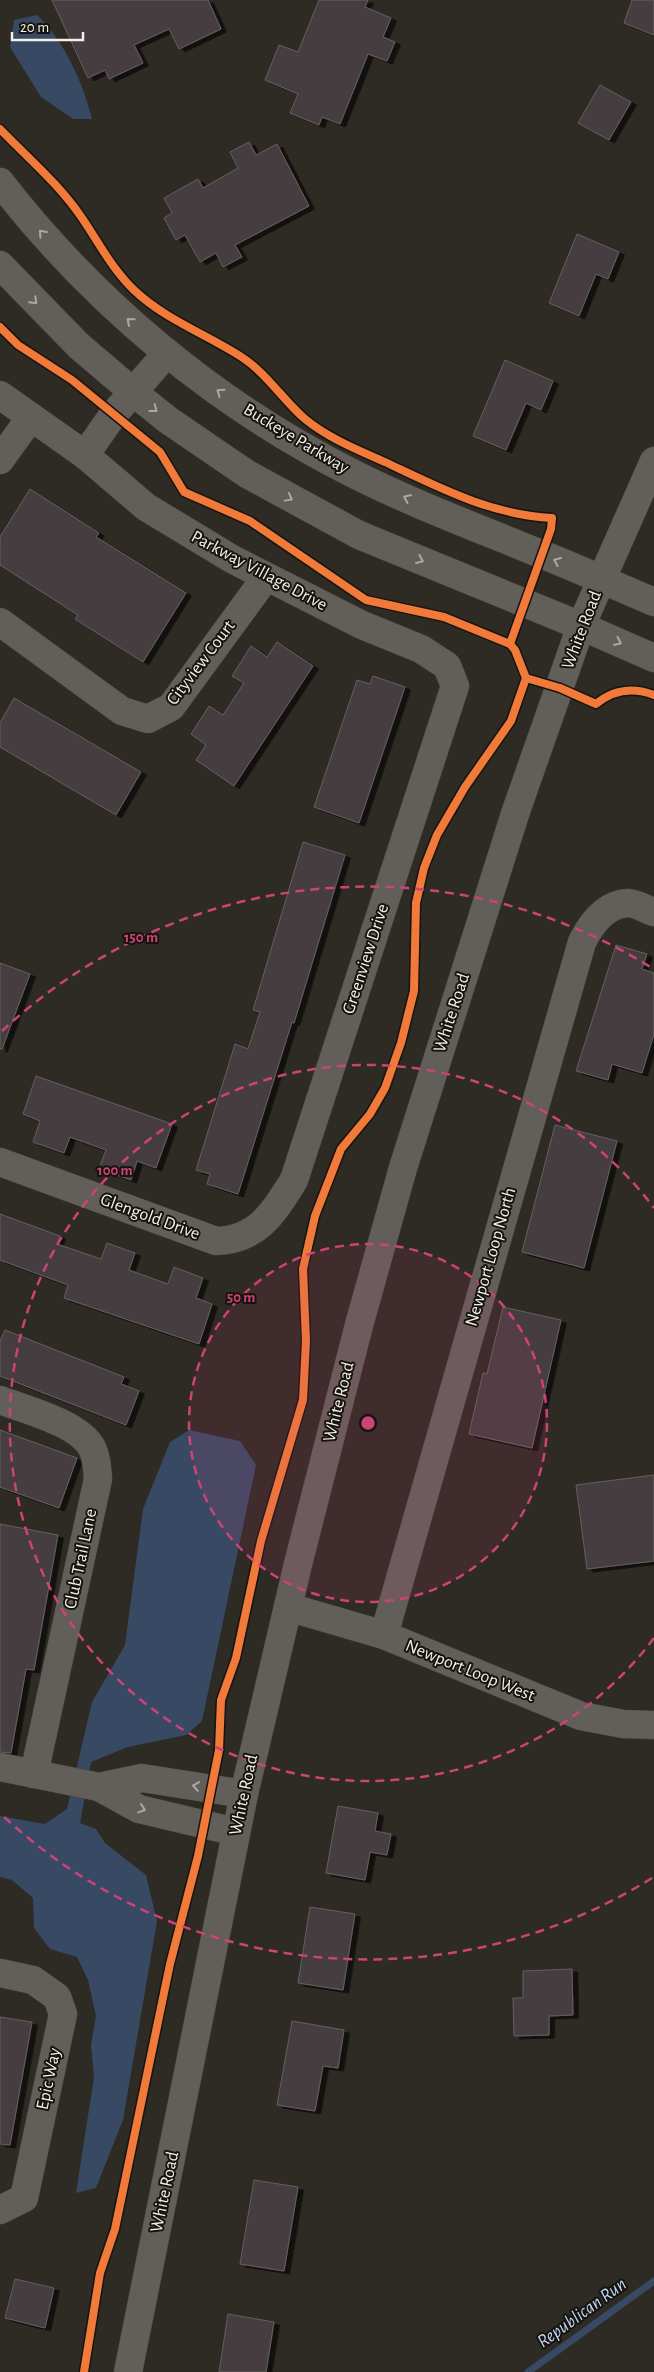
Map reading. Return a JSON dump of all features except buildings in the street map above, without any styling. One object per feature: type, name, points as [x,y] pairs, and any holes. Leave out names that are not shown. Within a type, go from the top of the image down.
[{"type":"street","name":"Buckeye Parkway","points":[[0,182],[23,212],[74,269],[167,353],[252,414],[351,473],[654,602]]},
{"type":"street","points":[[0,266],[79,346],[133,392],[228,462],[308,509],[368,538],[582,626],[654,658]]},
{"type":"street","points":[[84,455],[113,415],[167,353]]},
{"type":"street","name":"Parkway Village Drive","points":[[0,395],[84,455],[146,508],[232,560],[362,625],[422,649],[447,666]]},
{"type":"street","points":[[0,460],[31,417]]},
{"type":"street","name":"White Road","points":[[128,2372],[244,1794],[288,1607],[357,1334],[403,1168],[516,811],[582,626],[654,461]]},
{"type":"street","name":"Cityview Court","points":[[0,622],[122,712],[148,719],[171,707],[266,577]]},
{"type":"street","name":"Greenview Drive","points":[[245,1235],[272,1216],[294,1180],[455,686],[447,666]]},
{"type":"street","name":"Newport Loop North","points":[[384,1635],[582,942],[590,926],[605,912],[614,907],[642,908]]},
{"type":"street","name":"Glengold Drive","points":[[0,1162],[216,1241],[232,1240],[245,1235]]},
{"type":"street","name":"Club Trail Lane","points":[[0,1400],[70,1428],[82,1435],[92,1447],[97,1462],[98,1479],[34,1774]]},
{"type":"street","name":"Newport Loop West","points":[[288,1607],[384,1635],[581,1716],[623,1724],[654,1725]]},
{"type":"street","points":[[0,1767],[99,1787],[138,1809],[236,1832]]},
{"type":"street","points":[[99,1787],[142,1778],[244,1794]]},
{"type":"street","name":"Epic Way","points":[[0,1974],[33,1980],[57,1997],[62,2014],[24,2198],[0,2210]]},
{"type":"water","points":[[37,15],[56,37],[71,63],[78,77],[92,119],[73,119],[41,97],[10,47],[14,20]]},
{"type":"water","points":[[189,1430],[240,1441],[256,1465],[202,1721],[186,1735],[128,1747],[91,1762],[80,1823],[96,1829],[105,1843],[146,1875],[157,1921],[123,2120],[96,2188],[76,2193],[94,2077],[91,2045],[96,2016],[88,1980],[77,1957],[50,1949],[34,1928],[33,1898],[12,1880],[0,1877],[0,1816],[45,1824],[67,1809],[92,1702],[125,1645],[143,1509],[170,1442]]},
{"type":"waterway","name":"Republican Run","points":[[528,2372],[654,2281]]},
{"type":"cycle path","points":[[0,129],[63,194],[82,218],[113,265],[135,291],[160,310],[252,364],[297,412],[314,426],[354,448],[445,490],[486,506],[529,516],[552,518],[551,529],[510,644]]},
{"type":"cycle path","points":[[0,327],[18,345],[72,380],[160,452],[184,492],[250,521],[366,600],[444,617],[510,644],[515,650],[526,678],[560,688],[596,704],[609,696],[624,691],[638,691],[654,695]]},
{"type":"cycle path","points":[[84,2372],[100,2273],[115,2229],[170,1964],[198,1856],[219,1750],[221,1700],[236,1658],[261,1541],[303,1400],[306,1341],[303,1269],[315,1216],[341,1149],[370,1114],[385,1088],[401,1043],[414,991],[416,903],[424,868],[437,835],[465,787],[511,721],[526,678]]}]
